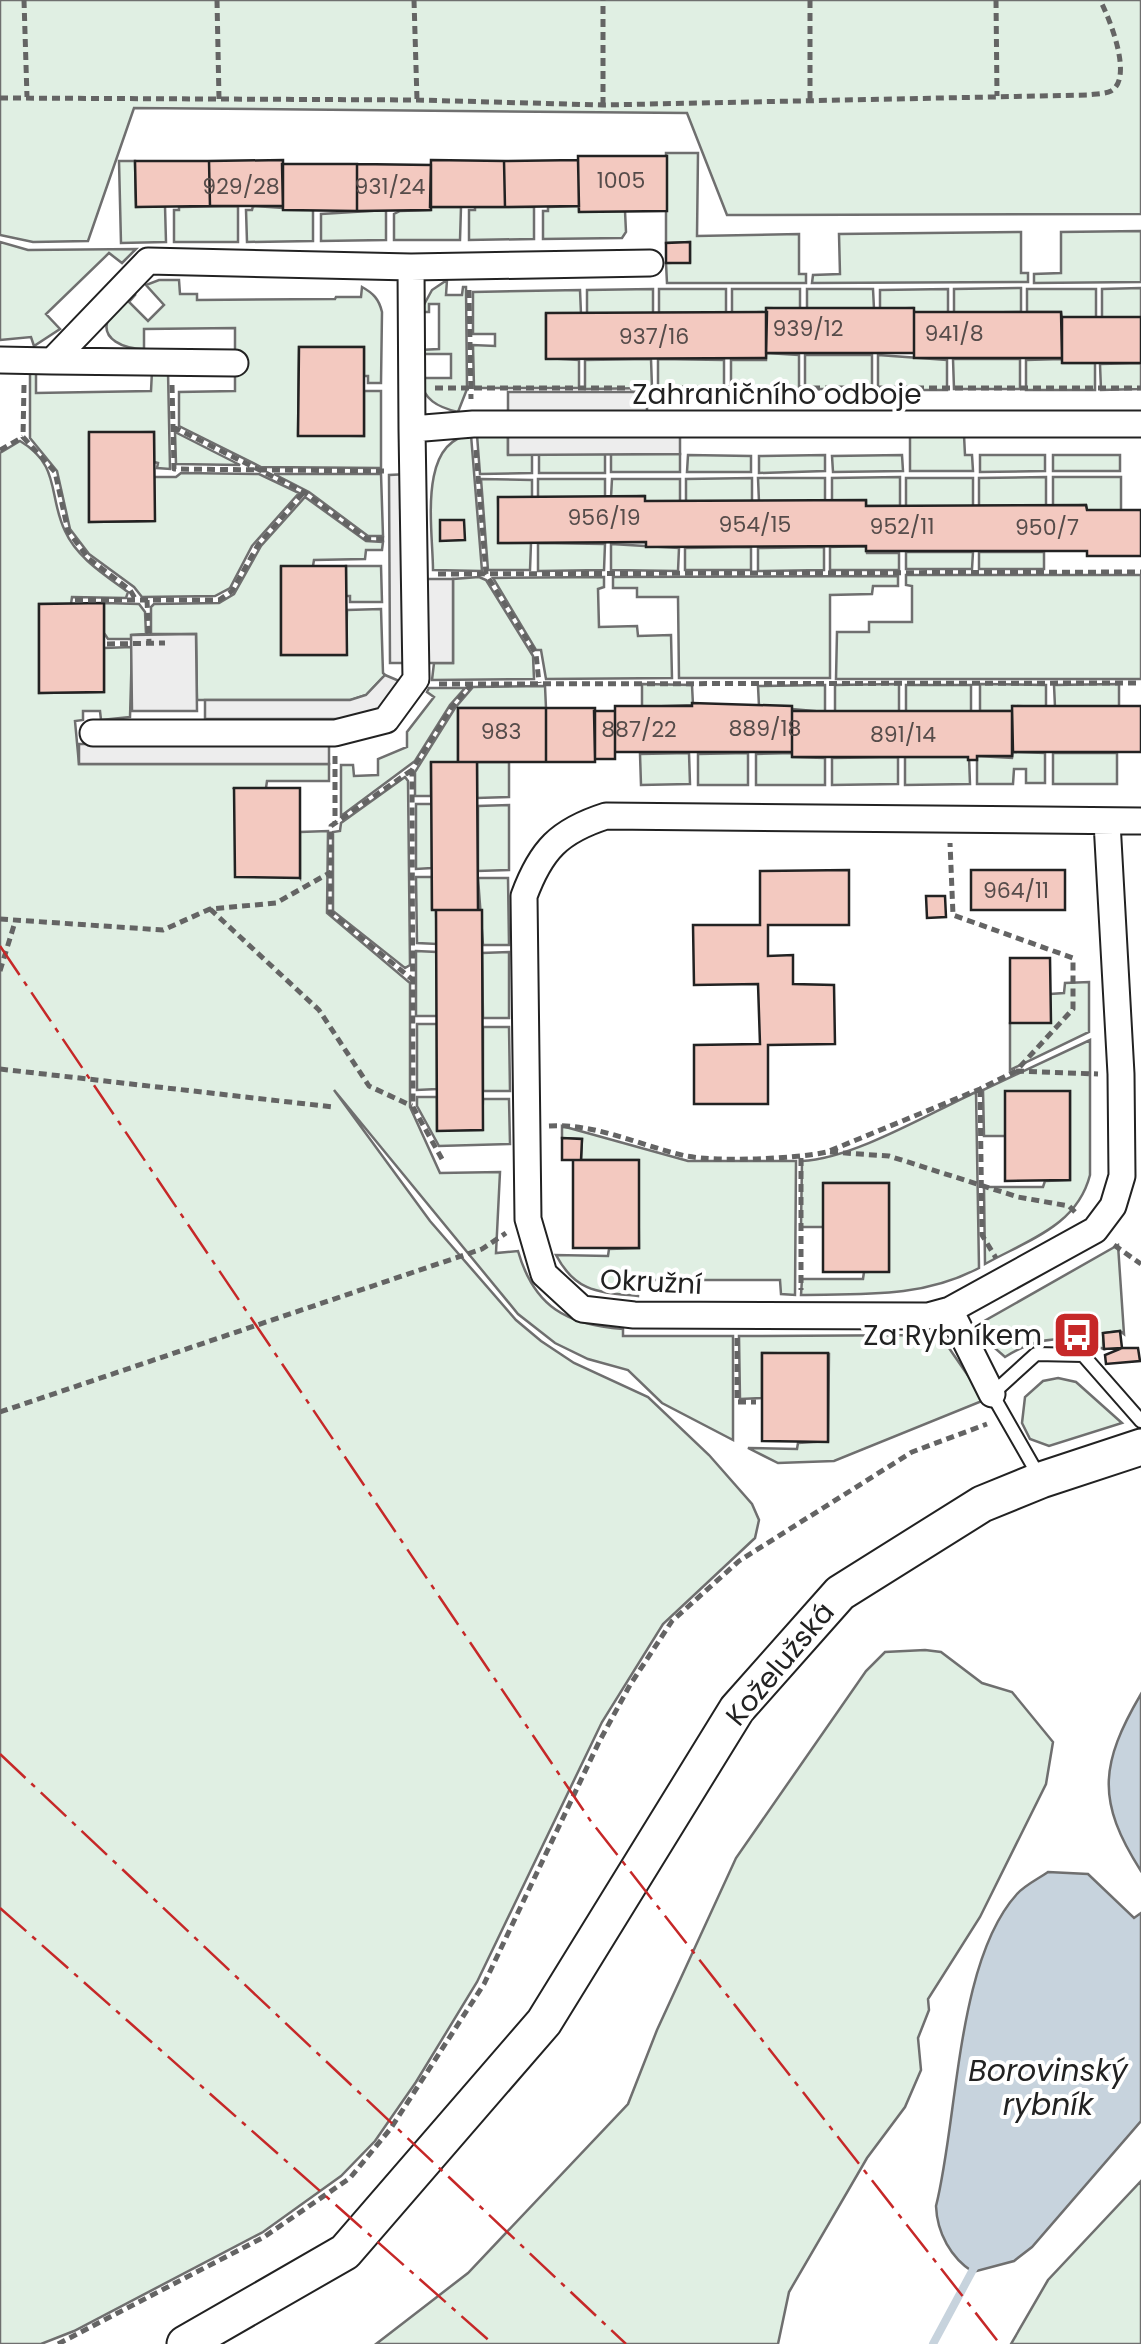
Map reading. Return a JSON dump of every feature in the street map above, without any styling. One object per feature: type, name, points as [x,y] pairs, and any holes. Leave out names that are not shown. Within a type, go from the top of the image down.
[{"type":"main road","name":"Koželužská","points":[[185,2344],[345,2252],[544,2022],[737,1709],[840,1593],[982,1504],[1141,1447]]},
{"type":"street","points":[[52,361],[148,261],[412,267],[650,263]]},
{"type":"street","points":[[92,734],[335,733],[386,720],[416,679],[412,267]]},
{"type":"street","points":[[12,360],[235,363]]},
{"type":"street","name":"Zahraničního odboje","points":[[412,429],[473,424],[1141,424]]},
{"type":"street","name":"Okružní","points":[[1095,1230],[950,1310],[928,1316],[634,1315],[582,1309],[544,1274],[528,1219],[524,896],[536,862],[575,826],[606,816],[1141,821]]},
{"type":"street","points":[[1095,1230],[1113,1206],[1122,1176],[1121,1074],[1108,822]]},
{"type":"street","points":[[950,1310],[992,1394]]},
{"type":"lane","points":[[1041,1480],[992,1394],[1036,1354],[1083,1356],[1141,1421]]},
{"type":"path","points":[[24,0],[27,97]]},
{"type":"path","points":[[217,0],[219,100]]},
{"type":"path","points":[[414,0],[416,100]]},
{"type":"path","points":[[603,0],[603,105]]},
{"type":"path","points":[[810,0],[810,100]]},
{"type":"path","points":[[996,0],[997,96]]},
{"type":"path","points":[[0,98],[603,105],[1088,96],[1112,90],[1120,82],[1122,72],[1111,21],[1100,0]]},
{"type":"path","points":[[469,266],[470,386],[486,574],[536,654],[539,682]]},
{"type":"path","points":[[12,360],[24,437],[55,472],[68,530],[88,558],[130,590],[136,600]]},
{"type":"path","points":[[172,362],[174,469],[384,471]]},
{"type":"path","points":[[412,388],[1141,388]]},
{"type":"path","points":[[173,427],[304,492],[367,539],[386,539]]},
{"type":"path","points":[[0,450],[24,437]]},
{"type":"path","points":[[75,600],[218,600],[232,591],[258,545],[304,492]]},
{"type":"path","points":[[414,574],[1141,572]]},
{"type":"path","points":[[147,600],[149,643]]},
{"type":"path","points":[[107,644],[165,643]]},
{"type":"path","points":[[416,679],[428,684],[471,685],[1141,682]]},
{"type":"path","points":[[412,980],[330,912],[331,826],[412,770],[452,707],[471,685]]},
{"type":"path","points":[[335,733],[335,823]]},
{"type":"path","points":[[412,770],[413,1107],[442,1160]]},
{"type":"path","points":[[526,1128],[572,1125],[691,1157],[801,1158],[827,1152],[980,1089],[1016,1070],[1073,1009],[1073,958],[953,916],[949,820]]},
{"type":"path","points":[[0,918],[163,930],[210,909],[276,903],[331,872]]},
{"type":"path","points":[[210,909],[319,1010],[369,1086],[413,1107]]},
{"type":"path","points":[[0,971],[15,922]]},
{"type":"path","points":[[0,1068],[333,1107]]},
{"type":"path","points":[[1016,1070],[1121,1074]]},
{"type":"path","points":[[980,1089],[982,1235],[1008,1278]]},
{"type":"path","points":[[827,1152],[888,1156],[1018,1197],[1069,1206],[1141,1264]]},
{"type":"path","points":[[801,1158],[801,1315]]},
{"type":"path","points":[[0,1412],[482,1248],[528,1219]]},
{"type":"path","points":[[736,1315],[737,1402],[756,1402]]},
{"type":"path","points":[[58,2344],[264,2236],[350,2178],[391,2128],[484,1984],[599,1742],[672,1621],[739,1561],[912,1452],[1004,1418]]},
{"type":"green space","points":[[0,0],[1141,0],[1141,214],[727,215],[687,113],[134,108],[88,241],[33,242],[0,235]]},
{"type":"green space","points":[[666,153],[698,153],[697,236],[799,234],[799,274],[806,274],[806,283],[667,283],[666,263],[690,262],[690,242],[666,243]]},
{"type":"green space","points":[[119,161],[135,161],[136,207],[165,206],[166,242],[121,243]]},
{"type":"green space","points":[[238,206],[238,242],[174,242],[174,210],[179,207]]},
{"type":"green space","points":[[253,206],[313,210],[313,241],[247,242],[246,210]]},
{"type":"green space","points":[[579,206],[579,211],[625,211],[626,232],[622,238],[543,239],[543,211],[548,211],[548,207]]},
{"type":"green space","points":[[430,207],[461,207],[460,240],[394,240],[394,214]]},
{"type":"green space","points":[[534,207],[534,239],[469,240],[469,210]]},
{"type":"green space","points":[[386,210],[386,240],[321,241],[321,214]]},
{"type":"green space","points":[[1141,231],[1141,282],[1034,283],[1034,274],[1061,273],[1061,232]]},
{"type":"green space","points":[[1021,232],[1021,273],[1028,273],[1028,282],[812,283],[813,275],[840,274],[839,234]]},
{"type":"green space","points":[[0,242],[28,250],[136,249],[122,263],[109,253],[46,314],[60,329],[34,346],[31,337],[0,340]]},
{"type":"green space","points":[[179,280],[180,294],[197,294],[197,300],[361,297],[362,287],[372,294],[382,312],[381,383],[368,383],[368,376],[364,376],[364,347],[299,347],[298,435],[364,436],[364,391],[381,391],[381,468],[261,467],[179,426],[179,392],[235,391],[235,328],[144,329],[144,349],[116,342],[107,332],[111,314],[132,293],[135,295],[129,302],[148,321],[164,305],[146,285]]},
{"type":"green space","points":[[447,280],[446,295],[462,295],[466,287],[467,389],[458,412],[432,401],[419,378],[451,378],[451,354],[419,354],[419,350],[439,349],[439,304],[429,304],[429,312],[420,312],[432,290]]},
{"type":"green space","points":[[1021,288],[1021,312],[954,313],[954,289]]},
{"type":"green space","points":[[1141,288],[1141,318],[1102,318],[1102,289]]},
{"type":"green space","points":[[653,289],[653,313],[587,314],[587,290]]},
{"type":"green space","points":[[659,289],[726,289],[726,313],[659,313]]},
{"type":"green space","points":[[732,289],[800,289],[800,309],[732,313]]},
{"type":"green space","points":[[807,289],[873,289],[874,309],[807,309]]},
{"type":"green space","points":[[948,289],[948,314],[915,314],[913,308],[880,309],[880,290]]},
{"type":"green space","points":[[1027,289],[1096,289],[1096,318],[1027,312]]},
{"type":"green space","points":[[580,290],[581,314],[546,314],[546,358],[579,360],[579,388],[474,388],[473,345],[495,346],[495,334],[473,334],[473,292]]},
{"type":"green space","points":[[766,353],[799,355],[799,389],[731,388],[731,360],[766,360]]},
{"type":"green space","points":[[805,355],[872,355],[872,389],[805,389]]},
{"type":"green space","points":[[878,355],[947,360],[947,390],[878,390]]},
{"type":"green space","points":[[651,359],[652,388],[585,389],[585,360]]},
{"type":"green space","points":[[658,359],[724,360],[724,389],[658,389]]},
{"type":"green space","points":[[953,359],[1020,359],[1020,389],[954,389]]},
{"type":"green space","points":[[1062,359],[1063,363],[1095,363],[1095,390],[1026,390],[1026,360]]},
{"type":"green space","points":[[1141,363],[1141,389],[1101,390],[1100,364]]},
{"type":"green space","points":[[152,371],[168,371],[170,469],[157,468],[158,463],[154,462],[154,432],[89,433],[89,522],[154,521],[154,477],[176,477],[181,473],[259,474],[299,493],[252,546],[230,588],[215,596],[142,597],[89,554],[70,529],[57,471],[30,438],[30,372],[36,373],[36,393],[151,391]]},
{"type":"green space","points":[[175,432],[240,465],[176,464]]},
{"type":"green space","points":[[471,435],[482,571],[433,570],[431,512],[435,470],[442,453],[454,441]]},
{"type":"green space","points":[[477,435],[508,435],[508,454],[532,454],[532,473],[480,474]]},
{"type":"green space","points":[[910,435],[964,435],[965,455],[972,455],[973,471],[910,471]]},
{"type":"green space","points":[[20,441],[33,450],[48,471],[70,541],[92,565],[128,592],[126,598],[72,597],[71,604],[39,604],[39,693],[104,692],[104,648],[132,647],[130,717],[101,720],[100,711],[83,711],[83,720],[75,721],[79,764],[329,764],[329,781],[267,781],[266,788],[234,789],[300,878],[300,832],[328,831],[327,913],[410,983],[410,1107],[440,1173],[500,1172],[496,1253],[518,1251],[533,1286],[556,1310],[585,1323],[623,1329],[623,1336],[733,1336],[733,1440],[662,1403],[628,1370],[588,1359],[555,1343],[518,1314],[334,1090],[430,1221],[516,1320],[574,1363],[648,1397],[709,1455],[752,1504],[759,1520],[755,1538],[663,1624],[602,1722],[477,1982],[375,2141],[341,2176],[263,2232],[74,2331],[41,2344],[0,2344],[0,453]]},
{"type":"green space","points":[[539,454],[605,454],[605,473],[539,473]]},
{"type":"green space","points":[[611,454],[680,454],[680,472],[611,472]]},
{"type":"green space","points":[[688,455],[751,456],[751,472],[687,472]]},
{"type":"green space","points":[[825,455],[825,471],[759,473],[759,456]]},
{"type":"green space","points":[[902,455],[903,471],[833,472],[832,456]]},
{"type":"green space","points":[[980,455],[1045,455],[1045,471],[980,472]]},
{"type":"green space","points":[[1053,455],[1120,455],[1120,471],[1053,471]]},
{"type":"green space","points":[[274,474],[381,474],[383,536],[368,536],[309,492]]},
{"type":"green space","points":[[900,477],[900,506],[832,502],[832,478]]},
{"type":"green space","points":[[1046,477],[1046,506],[979,506],[979,478]]},
{"type":"green space","points":[[1053,477],[1121,477],[1121,511],[1087,511],[1086,505],[1053,506]]},
{"type":"green space","points":[[752,478],[752,502],[686,503],[686,479]]},
{"type":"green space","points":[[758,478],[825,478],[825,502],[759,502]]},
{"type":"green space","points":[[906,478],[973,478],[973,506],[906,507]]},
{"type":"green space","points":[[481,479],[532,480],[532,498],[498,498],[499,543],[531,543],[530,570],[488,570]]},
{"type":"green space","points":[[538,479],[605,479],[605,497],[538,498]]},
{"type":"green space","points":[[612,479],[680,479],[680,502],[645,501],[644,496],[611,497]]},
{"type":"green space","points":[[305,497],[366,541],[383,542],[382,550],[366,550],[365,559],[314,560],[313,566],[281,567],[281,655],[346,655],[347,610],[381,609],[385,675],[366,695],[351,700],[197,700],[196,634],[151,634],[151,607],[219,603],[234,594],[261,546]]},
{"type":"green space","points":[[538,543],[605,544],[604,570],[538,571]]},
{"type":"green space","points":[[611,544],[679,548],[678,571],[611,570]]},
{"type":"green space","points":[[866,546],[867,553],[899,553],[899,570],[830,570],[830,547]]},
{"type":"green space","points":[[751,547],[751,570],[685,570],[685,548]]},
{"type":"green space","points":[[824,547],[824,570],[758,571],[758,548]]},
{"type":"green space","points":[[906,552],[973,552],[972,569],[906,569]]},
{"type":"green space","points":[[979,552],[1044,552],[1044,569],[979,569]]},
{"type":"green space","points":[[346,566],[381,566],[382,602],[350,602],[350,596],[346,596]]},
{"type":"green space","points":[[906,575],[1141,575],[1141,679],[836,679],[837,632],[869,632],[869,622],[912,622],[912,586],[906,585]]},
{"type":"green space","points":[[898,576],[898,586],[873,586],[872,594],[830,595],[830,678],[679,678],[678,597],[637,597],[637,588],[613,588],[613,577]]},
{"type":"green space","points":[[604,577],[604,587],[598,589],[599,627],[637,626],[638,636],[671,635],[672,678],[546,679],[541,650],[536,650],[493,578]]},
{"type":"green space","points":[[453,579],[486,580],[533,656],[534,679],[432,680],[434,663],[453,663]]},
{"type":"green space","points":[[104,603],[139,604],[145,612],[146,634],[132,635],[131,639],[108,639],[104,633]]},
{"type":"green space","points":[[642,684],[692,685],[693,705],[642,707]]},
{"type":"green space","points":[[899,684],[899,712],[835,712],[835,685]]},
{"type":"green space","points":[[980,684],[1046,685],[1046,707],[980,711]]},
{"type":"green space","points":[[1119,684],[1119,707],[1055,707],[1054,685]]},
{"type":"green space","points":[[825,685],[825,712],[759,706],[758,686]]},
{"type":"green space","points":[[906,685],[971,685],[971,711],[906,712]]},
{"type":"green space","points":[[545,686],[546,708],[458,708],[458,762],[431,763],[431,796],[415,796],[415,772],[455,708],[473,687]]},
{"type":"green space","points":[[429,688],[465,688],[415,761],[341,816],[341,765],[353,765],[354,776],[378,775],[378,759],[407,747],[407,732],[434,697],[427,692]]},
{"type":"green space","points":[[1013,752],[1045,753],[1045,783],[1026,783],[1026,769],[1014,769],[1013,784],[977,784],[977,756],[1012,758]]},
{"type":"green space","points":[[689,753],[690,784],[641,785],[640,754]]},
{"type":"green space","points":[[748,753],[748,785],[698,785],[698,754]]},
{"type":"green space","points":[[793,753],[793,757],[825,758],[825,785],[756,785],[756,754]]},
{"type":"green space","points":[[1053,753],[1117,753],[1117,784],[1053,784]]},
{"type":"green space","points":[[898,757],[898,784],[832,785],[832,758]]},
{"type":"green space","points":[[905,757],[969,757],[970,784],[905,785]]},
{"type":"green space","points":[[477,762],[509,762],[509,797],[477,798]]},
{"type":"green space","points":[[405,777],[410,965],[405,968],[333,911],[333,832],[340,831],[341,823]]},
{"type":"green space","points":[[416,804],[432,804],[432,868],[416,869]]},
{"type":"green space","points":[[509,805],[509,870],[478,871],[478,806]]},
{"type":"green space","points":[[416,877],[432,877],[437,944],[417,943]]},
{"type":"green space","points":[[478,878],[508,878],[509,945],[483,945]]},
{"type":"green space","points":[[416,951],[437,952],[437,1016],[416,1016]]},
{"type":"green space","points":[[509,952],[509,1018],[483,1018],[482,953]]},
{"type":"green space","points":[[1089,982],[1089,1032],[1010,1070],[1010,1023],[1050,994],[1064,993],[1065,983]]},
{"type":"green space","points":[[417,1024],[437,1024],[437,1089],[417,1090]]},
{"type":"green space","points":[[483,1027],[509,1027],[510,1091],[483,1091]]},
{"type":"green space","points":[[1090,1040],[1090,1175],[1084,1192],[1049,1230],[985,1264],[984,1187],[1043,1187],[1045,1181],[1070,1180],[1070,1092],[1005,1136],[984,1136],[983,1090]]},
{"type":"green space","points":[[976,1092],[979,1268],[958,1278],[914,1289],[801,1295],[802,1279],[863,1279],[864,1272],[889,1271],[889,1183],[824,1183],[824,1227],[801,1227],[802,1161],[867,1144]]},
{"type":"green space","points":[[417,1097],[437,1097],[437,1130],[482,1130],[483,1099],[509,1099],[510,1144],[439,1146],[417,1106]]},
{"type":"green space","points":[[562,1126],[688,1161],[796,1161],[795,1295],[781,1294],[780,1280],[639,1280],[638,1296],[580,1284],[556,1255],[608,1256],[609,1249],[639,1248],[638,1160],[581,1160],[582,1139],[562,1138]]},
{"type":"green space","points":[[1118,1245],[1124,1334],[1103,1333],[1104,1349],[1077,1341],[1053,1340],[1030,1344],[1005,1357],[972,1328]]},
{"type":"green space","points":[[940,1335],[982,1401],[834,1461],[778,1463],[748,1448],[797,1449],[798,1443],[828,1441],[829,1354],[762,1353],[762,1398],[740,1399],[739,1336]]},
{"type":"green space","points":[[1058,1378],[1076,1382],[1122,1423],[1049,1446],[1030,1439],[1022,1423],[1025,1397],[1043,1381]]},
{"type":"green space","points":[[885,1652],[941,1652],[982,1683],[1012,1692],[1053,1742],[1046,1784],[980,1917],[928,1999],[929,2010],[918,2038],[921,2070],[905,2107],[867,2158],[789,2292],[778,2344],[376,2344],[468,2273],[628,2104],[657,2030],[736,1858],[866,1671]]},
{"type":"green space","points":[[1141,2181],[1141,2344],[1011,2344],[1048,2280]]},
{"type":"shaded area","points":[[508,392],[647,392],[647,433],[680,434],[680,454],[508,455]]},
{"type":"shaded area","points":[[409,474],[410,579],[453,579],[453,663],[390,663],[389,475]]},
{"type":"shaded area","points":[[196,634],[197,711],[132,711],[131,635]]},
{"type":"shaded area","points":[[385,675],[404,683],[377,712],[358,719],[205,719],[205,700],[350,700],[366,695]]},
{"type":"shaded area","points":[[79,744],[329,744],[329,764],[79,764]]},
{"type":"water","points":[[1141,1694],[1141,1871],[1116,1824],[1109,1782],[1117,1741]]},
{"type":"water","name":"Borovinský rybník","points":[[1048,1872],[1088,1874],[1134,1918],[1141,1913],[1141,2121],[1032,2247],[1014,2261],[973,2272],[947,2244],[936,2206],[970,1999],[997,1923],[1020,1891]]},
{"type":"building","points":[[578,156],[667,156],[667,211],[579,212]]},
{"type":"building","points":[[283,160],[283,206],[210,206],[209,161]]},
{"type":"building","points":[[431,160],[504,161],[505,207],[430,207]]},
{"type":"building","points":[[578,160],[579,206],[505,207],[504,161]]},
{"type":"building","points":[[135,161],[209,161],[210,206],[136,207]]},
{"type":"building","points":[[282,164],[357,164],[357,211],[283,210]]},
{"type":"building","points":[[357,164],[431,165],[431,210],[357,211]]},
{"type":"building","points":[[690,242],[690,263],[666,263],[666,243]]},
{"type":"building","points":[[766,308],[914,308],[914,353],[766,353]]},
{"type":"building","points":[[767,312],[766,358],[546,359],[546,313]]},
{"type":"building","points":[[914,312],[1061,312],[1062,358],[914,358]]},
{"type":"building","points":[[1062,317],[1141,317],[1141,363],[1062,363]]},
{"type":"building","points":[[299,347],[364,347],[364,436],[298,436]]},
{"type":"building","points":[[89,432],[154,432],[155,521],[89,522]]},
{"type":"building","points":[[645,496],[645,501],[866,500],[866,506],[1086,505],[1087,510],[1141,510],[1141,556],[1087,556],[1087,551],[866,551],[866,546],[498,543],[498,497]]},
{"type":"building","points":[[440,520],[464,520],[465,540],[440,541]]},
{"type":"building","points":[[281,566],[346,566],[347,655],[281,655]]},
{"type":"building","points":[[104,603],[104,692],[39,693],[39,604]]},
{"type":"building","points":[[615,706],[792,706],[792,752],[615,752]]},
{"type":"building","points":[[1012,706],[1141,706],[1141,752],[1013,752]]},
{"type":"building","points":[[458,708],[546,708],[546,762],[458,762]]},
{"type":"building","points":[[546,708],[595,708],[595,762],[546,762]]},
{"type":"building","points":[[594,711],[615,711],[615,759],[595,759]]},
{"type":"building","points":[[792,711],[1012,711],[1012,756],[977,756],[977,760],[792,757]]},
{"type":"building","points":[[431,762],[477,762],[478,910],[432,910]]},
{"type":"building","points":[[234,788],[300,788],[300,878],[235,877]]},
{"type":"building","points":[[849,870],[849,925],[768,925],[768,956],[793,955],[793,984],[834,985],[835,1044],[768,1045],[768,1104],[694,1104],[694,1045],[760,1044],[758,984],[694,985],[693,925],[760,925],[760,871]]},
{"type":"building","points":[[971,870],[1065,870],[1065,910],[971,910]]},
{"type":"building","points":[[926,896],[945,896],[946,917],[927,918]]},
{"type":"building","points":[[436,910],[482,910],[483,1130],[437,1131]]},
{"type":"building","points":[[1010,958],[1050,958],[1051,1023],[1010,1023]]},
{"type":"building","points":[[1005,1091],[1070,1091],[1070,1180],[1005,1181]]},
{"type":"building","points":[[562,1138],[582,1139],[581,1160],[562,1160]]},
{"type":"building","points":[[573,1160],[639,1160],[639,1248],[573,1248]]},
{"type":"building","points":[[823,1183],[889,1183],[889,1272],[823,1272]]},
{"type":"building","points":[[1120,1331],[1122,1348],[1104,1349],[1103,1333]]},
{"type":"building","points":[[1122,1348],[1138,1348],[1140,1361],[1106,1364],[1105,1355]]},
{"type":"building","points":[[762,1353],[828,1353],[828,1442],[762,1441]]},
{"type":"waterway","points":[[933,2344],[976,2264]]},
{"type":"power","points":[[0,946],[590,1820],[1000,2344]]},
{"type":"power","points":[[0,1754],[626,2344]]},
{"type":"power","points":[[0,1908],[493,2344]]},
{"type":"place","name":"Za Rybníkem","points":[[1077,1335]]}]
